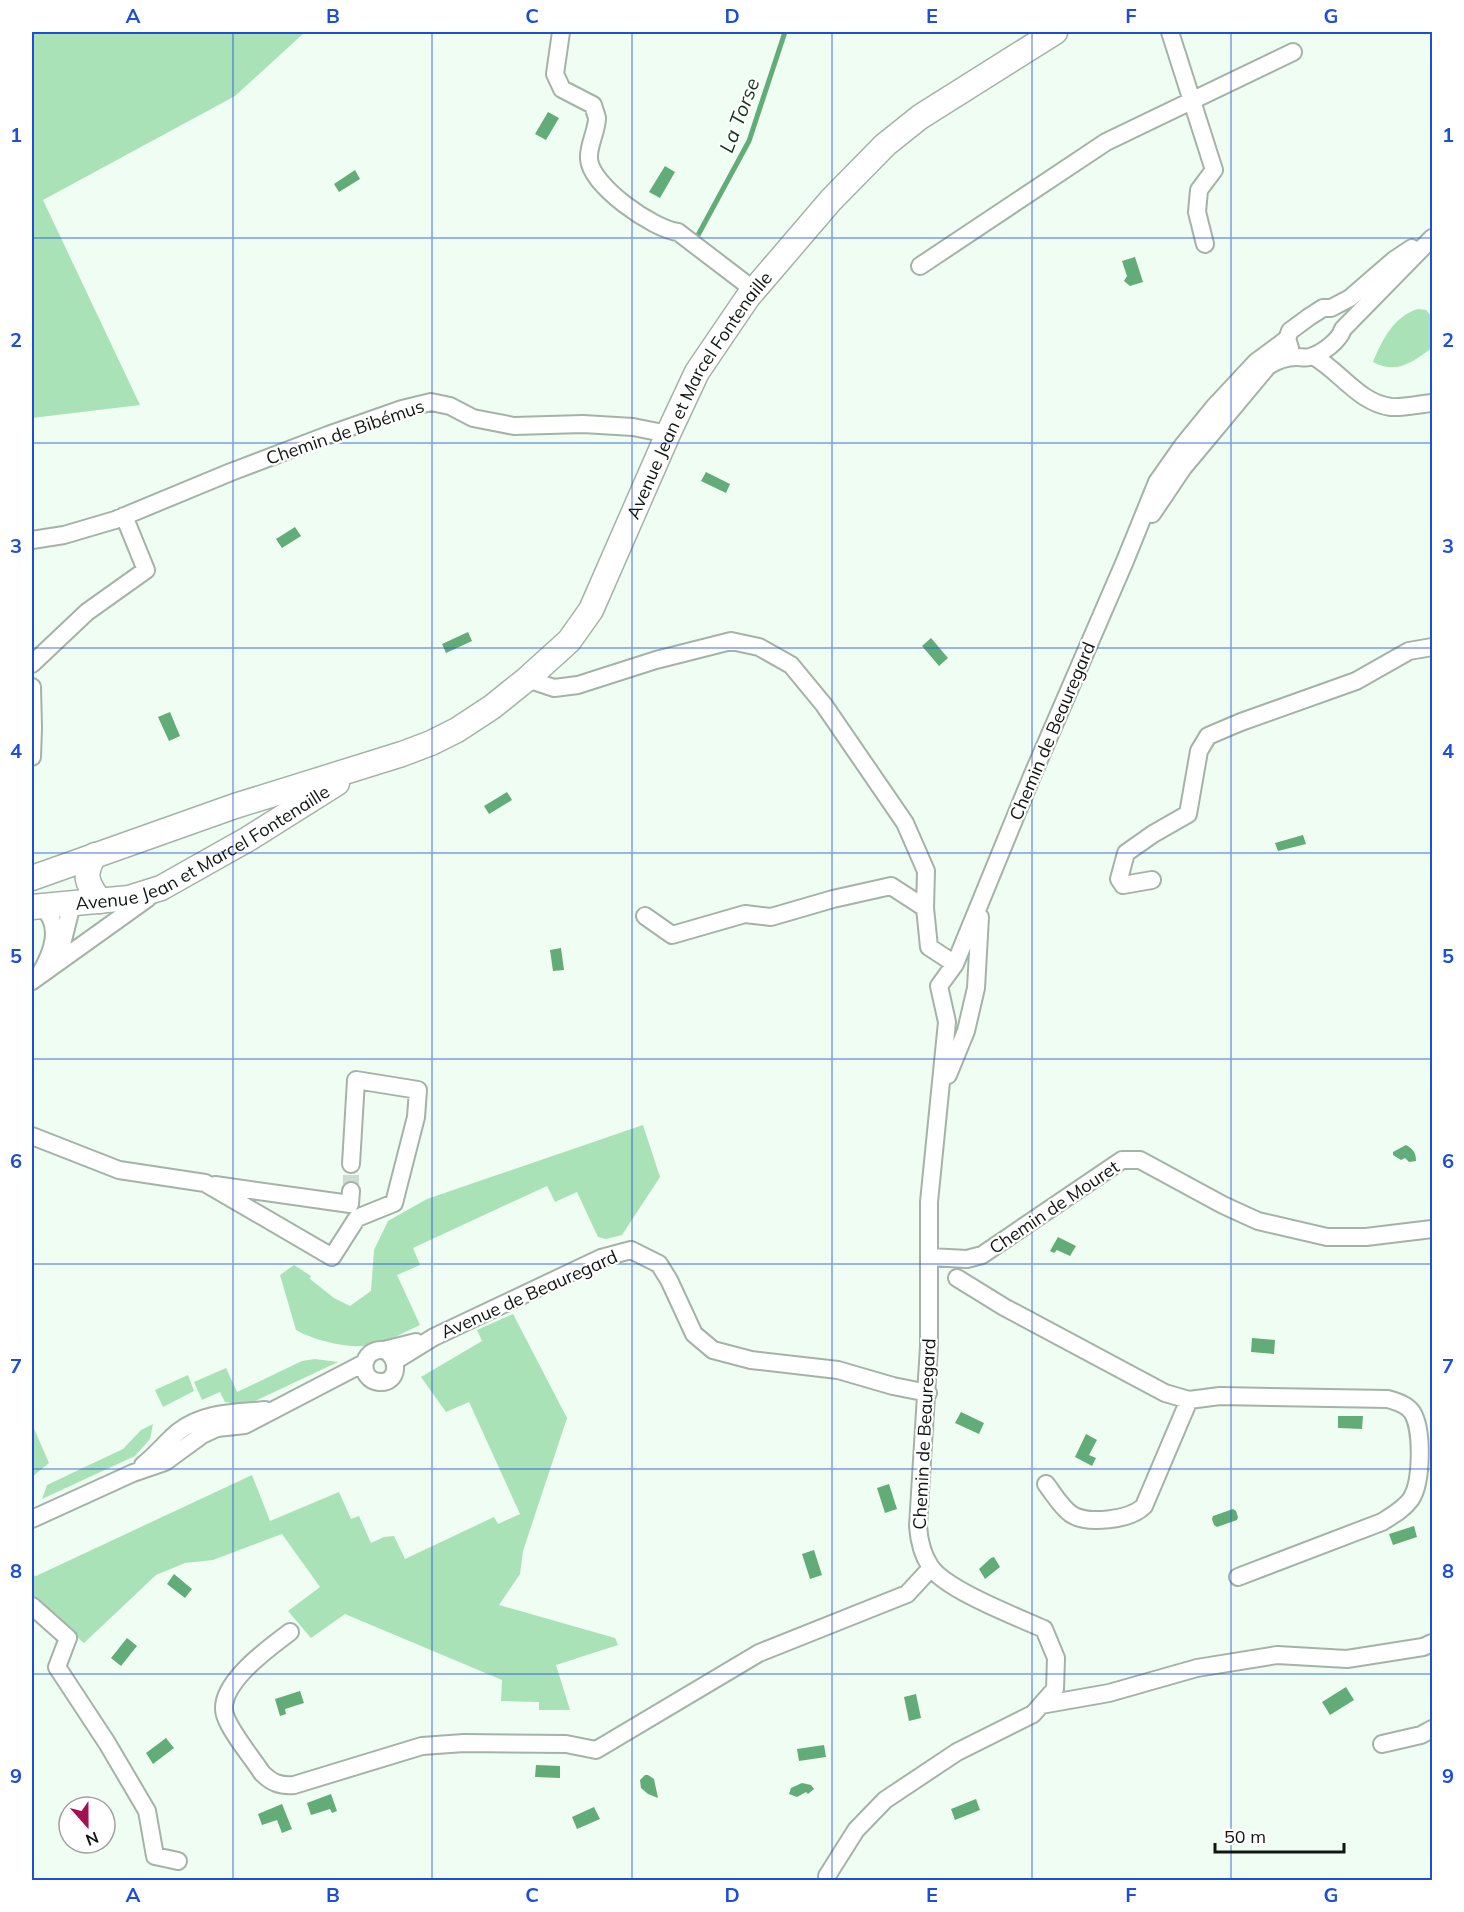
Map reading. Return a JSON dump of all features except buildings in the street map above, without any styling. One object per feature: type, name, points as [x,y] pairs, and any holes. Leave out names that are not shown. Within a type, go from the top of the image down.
[{"type":"main road","name":"Avenue Jean et Marcel Fontenaille","points":[[32,878],[235,806],[366,766],[431,743],[457,730],[492,707],[527,679],[569,641],[591,610],[697,372],[754,290],[831,200],[885,145],[920,117],[1056,32]]},
{"type":"main road","name":"Avenue Jean et Marcel Fontenaille","points":[[36,907],[136,897],[161,888],[248,839],[366,766]]},
{"type":"main road","points":[[235,806],[245,810],[251,816],[252,828],[248,839]]},
{"type":"main road","points":[[88,857],[88,883],[100,901]]},
{"type":"main road","points":[[72,904],[88,857]]},
{"type":"street","points":[[561,32],[555,74],[562,89],[593,105],[597,119],[589,158],[592,171],[607,188],[648,222],[667,231],[678,232],[754,290]]},
{"type":"street","points":[[1170,32],[1214,170],[1199,190],[1197,212],[1205,244]]},
{"type":"street","points":[[920,266],[1088,152],[1293,52]]},
{"type":"street","points":[[1432,236],[1343,328],[1341,335],[1333,343],[1313,356],[1294,357],[1287,339],[1290,331],[1323,308],[1331,308],[1350,298],[1394,260],[1432,236]]},
{"type":"street","points":[[1331,308],[1338,316],[1343,328]]},
{"type":"street","name":"Chemin de Beauregard","points":[[826,1879],[856,1830],[885,1800],[957,1752],[1033,1714],[1055,1689],[1056,1658],[1044,1629],[959,1590],[931,1568],[920,1544],[918,1526],[928,1393],[929,1202],[947,1022],[939,986],[955,964],[1157,482],[1183,445],[1256,362],[1287,339]]},
{"type":"street","points":[[1333,343],[1341,368],[1353,387]]},
{"type":"street","points":[[1313,356],[1372,402],[1392,407],[1432,403]]},
{"type":"street","name":"Chemin de Beauregard","points":[[1125,561],[1160,501],[1260,374],[1268,366],[1294,357]]},
{"type":"street","name":"Chemin de Bibémus","points":[[32,540],[88,529],[328,435],[402,409],[431,402],[450,406],[473,418],[514,426],[583,423],[633,427],[668,434]]},
{"type":"street","points":[[32,664],[87,612],[146,570],[124,516]]},
{"type":"street","points":[[527,679],[554,688],[580,684],[656,660],[730,641],[759,647],[791,665],[824,705],[905,823],[926,871],[925,908],[929,947],[955,964]]},
{"type":"street","points":[[1152,880],[1123,885],[1119,879],[1126,853],[1188,814],[1199,751],[1208,736],[1356,681],[1409,651],[1432,646]]},
{"type":"street","points":[[32,687],[32,757]]},
{"type":"street","points":[[645,916],[672,935],[744,915],[771,917],[833,899],[891,886],[925,908]]},
{"type":"street","points":[[36,978],[161,888]]},
{"type":"street","name":"Chemin de Beauregard","points":[[941,1090],[966,1031],[976,988],[980,902]]},
{"type":"street","points":[[57,964],[72,904]]},
{"type":"street","points":[[36,907],[46,910],[52,921],[55,940],[50,956],[36,978]]},
{"type":"street","points":[[205,1183],[332,1257],[357,1218],[394,1203],[416,1117],[418,1089],[356,1080],[354,1145],[351,1164]]},
{"type":"street","points":[[32,1136],[119,1170],[350,1204],[351,1191]]},
{"type":"street","name":"Chemin de Mouret","points":[[930,1294],[976,1265],[982,1255],[1122,1160],[1140,1160],[1223,1205],[1258,1221],[1327,1237],[1366,1237],[1432,1229]]},
{"type":"street","name":"Avenue de Beauregard","points":[[390,1355],[434,1337],[601,1258],[631,1250],[659,1264],[694,1334],[713,1350],[751,1360],[838,1370],[893,1386],[928,1393]]},
{"type":"street","points":[[930,1257],[967,1259],[982,1255]]},
{"type":"street","points":[[957,1278],[1004,1307],[1165,1393],[1189,1400],[1221,1396],[1388,1399],[1402,1403],[1412,1413],[1418,1431],[1418,1480],[1412,1497],[1402,1509],[1382,1522],[1238,1577]]},
{"type":"street","points":[[374,1351],[390,1355],[396,1371],[389,1379],[379,1382],[366,1370],[369,1354],[374,1351]]},
{"type":"street","points":[[32,1519],[134,1473],[157,1454],[177,1432],[194,1422],[213,1415],[273,1410],[329,1383],[366,1370]]},
{"type":"street","points":[[1046,1485],[1071,1514],[1084,1518],[1117,1519],[1139,1511],[1144,1506],[1189,1400]]},
{"type":"street","points":[[290,1632],[247,1666],[226,1696],[224,1707],[229,1723],[262,1773],[269,1780],[284,1786],[294,1785],[422,1746],[464,1743],[566,1744],[596,1750],[759,1653],[907,1594],[931,1568]]},
{"type":"street","points":[[32,1606],[68,1638],[57,1667],[107,1743],[147,1811],[155,1857],[178,1861]]},
{"type":"street","points":[[1041,1705],[1109,1693],[1197,1668],[1277,1656],[1347,1659],[1423,1647],[1432,1643]]},
{"type":"street","points":[[1382,1744],[1421,1735],[1432,1730]]},
{"type":"shaded area","points":[[32,32],[305,32],[235,96],[43,200],[140,405],[32,418]]},
{"type":"shaded area","points":[[548,112],[559,118],[546,140],[535,134]]},
{"type":"shaded area","points":[[665,166],[675,172],[660,198],[649,192]]},
{"type":"shaded area","points":[[355,170],[360,179],[339,192],[334,184]]},
{"type":"shaded area","points":[[1135,257],[1143,282],[1130,286],[1124,281],[1127,276],[1122,261]]},
{"type":"shaded area","points":[[1418,309],[1426,310],[1432,317],[1432,348],[1411,362],[1397,367],[1382,366],[1373,362],[1390,330],[1402,317]]},
{"type":"shaded area","points":[[706,472],[730,484],[726,493],[701,481]]},
{"type":"shaded area","points":[[295,527],[301,536],[282,548],[276,539]]},
{"type":"shaded area","points":[[468,632],[472,641],[446,653],[442,644]]},
{"type":"shaded area","points":[[931,638],[948,658],[939,666],[922,646]]},
{"type":"shaded area","points":[[170,712],[180,736],[169,741],[158,717]]},
{"type":"shaded area","points":[[507,792],[512,800],[489,814],[484,806]]},
{"type":"shaded area","points":[[1303,835],[1306,844],[1278,851],[1275,843]]},
{"type":"shaded area","points":[[561,948],[564,970],[553,971],[550,950]]},
{"type":"shaded area","points":[[643,1125],[660,1177],[622,1235],[606,1239],[598,1237],[577,1192],[555,1202],[547,1186],[413,1248],[420,1265],[397,1275],[420,1325],[369,1346],[347,1346],[324,1341],[296,1330],[280,1275],[294,1265],[311,1276],[310,1279],[334,1298],[350,1306],[371,1291],[374,1250],[388,1221],[427,1199]]},
{"type":"shaded area","points":[[1406,1145],[1414,1151],[1416,1161],[1409,1162],[1405,1158],[1401,1160],[1393,1155],[1393,1152]]},
{"type":"shaded area","points":[[1058,1237],[1076,1246],[1070,1256],[1057,1250],[1054,1253],[1050,1251]]},
{"type":"shaded area","points":[[513,1314],[567,1418],[523,1551],[520,1574],[499,1605],[615,1638],[618,1645],[556,1665],[570,1710],[539,1710],[539,1702],[501,1701],[502,1680],[345,1614],[311,1638],[288,1611],[320,1587],[282,1534],[213,1560],[185,1563],[156,1575],[84,1643],[32,1600],[32,1575],[36,1576],[252,1475],[270,1521],[339,1492],[351,1519],[359,1516],[371,1543],[384,1537],[394,1536],[405,1559],[494,1517],[498,1524],[520,1514],[469,1402],[446,1412],[421,1377],[482,1341],[477,1330]]},
{"type":"shaded area","points":[[1252,1338],[1275,1340],[1274,1354],[1251,1352]]},
{"type":"shaded area","points":[[315,1359],[338,1362],[253,1402],[237,1404],[225,1402],[220,1392],[202,1400],[194,1382],[226,1368],[237,1392],[302,1361]]},
{"type":"shaded area","points":[[188,1375],[194,1391],[163,1407],[155,1390]]},
{"type":"shaded area","points":[[961,1412],[984,1423],[979,1434],[955,1423]]},
{"type":"shaded area","points":[[1338,1416],[1363,1416],[1362,1429],[1338,1428]]},
{"type":"shaded area","points":[[32,1424],[49,1463],[32,1477]]},
{"type":"shaded area","points":[[153,1424],[150,1439],[135,1456],[42,1499],[47,1485],[123,1449],[141,1430]]},
{"type":"shaded area","points":[[1086,1434],[1097,1440],[1089,1455],[1096,1458],[1092,1466],[1075,1457]]},
{"type":"shaded area","points":[[889,1484],[897,1509],[885,1513],[877,1488]]},
{"type":"shaded area","points":[[1233,1509],[1236,1511],[1237,1520],[1217,1527],[1214,1525],[1213,1516]]},
{"type":"shaded area","points":[[1414,1526],[1417,1537],[1393,1545],[1389,1534]]},
{"type":"shaded area","points":[[814,1550],[822,1575],[810,1579],[802,1554]]},
{"type":"shaded area","points":[[994,1557],[1000,1567],[985,1579],[979,1569]]},
{"type":"shaded area","points":[[174,1574],[192,1589],[185,1598],[167,1584]]},
{"type":"shaded area","points":[[127,1638],[137,1646],[121,1666],[111,1658]]},
{"type":"shaded area","points":[[1346,1687],[1354,1700],[1330,1715],[1322,1702]]},
{"type":"shaded area","points":[[300,1691],[304,1703],[285,1709],[286,1714],[280,1716],[275,1699]]},
{"type":"shaded area","points":[[916,1694],[921,1718],[909,1721],[904,1697]]},
{"type":"shaded area","points":[[166,1738],[174,1748],[153,1764],[146,1753]]},
{"type":"shaded area","points":[[824,1745],[826,1757],[799,1761],[797,1749]]},
{"type":"shaded area","points":[[536,1765],[560,1766],[560,1778],[535,1777]]},
{"type":"shaded area","points":[[645,1775],[654,1779],[658,1798],[641,1788],[640,1780]]},
{"type":"shaded area","points":[[802,1783],[811,1785],[814,1789],[808,1794],[806,1792],[797,1797],[789,1794],[791,1788]]},
{"type":"shaded area","points":[[331,1794],[337,1811],[332,1813],[330,1809],[311,1815],[307,1803]]},
{"type":"shaded area","points":[[976,1799],[980,1810],[955,1820],[951,1809]]},
{"type":"shaded area","points":[[282,1804],[292,1829],[282,1833],[277,1820],[262,1825],[258,1814]]},
{"type":"shaded area","points":[[594,1807],[600,1819],[577,1829],[572,1817]]},
{"type":"waterway","name":"La Torse","points":[[697,237],[749,141],[785,32]]},
{"type":"tunnel","points":[[351,1164],[351,1191]]}]
